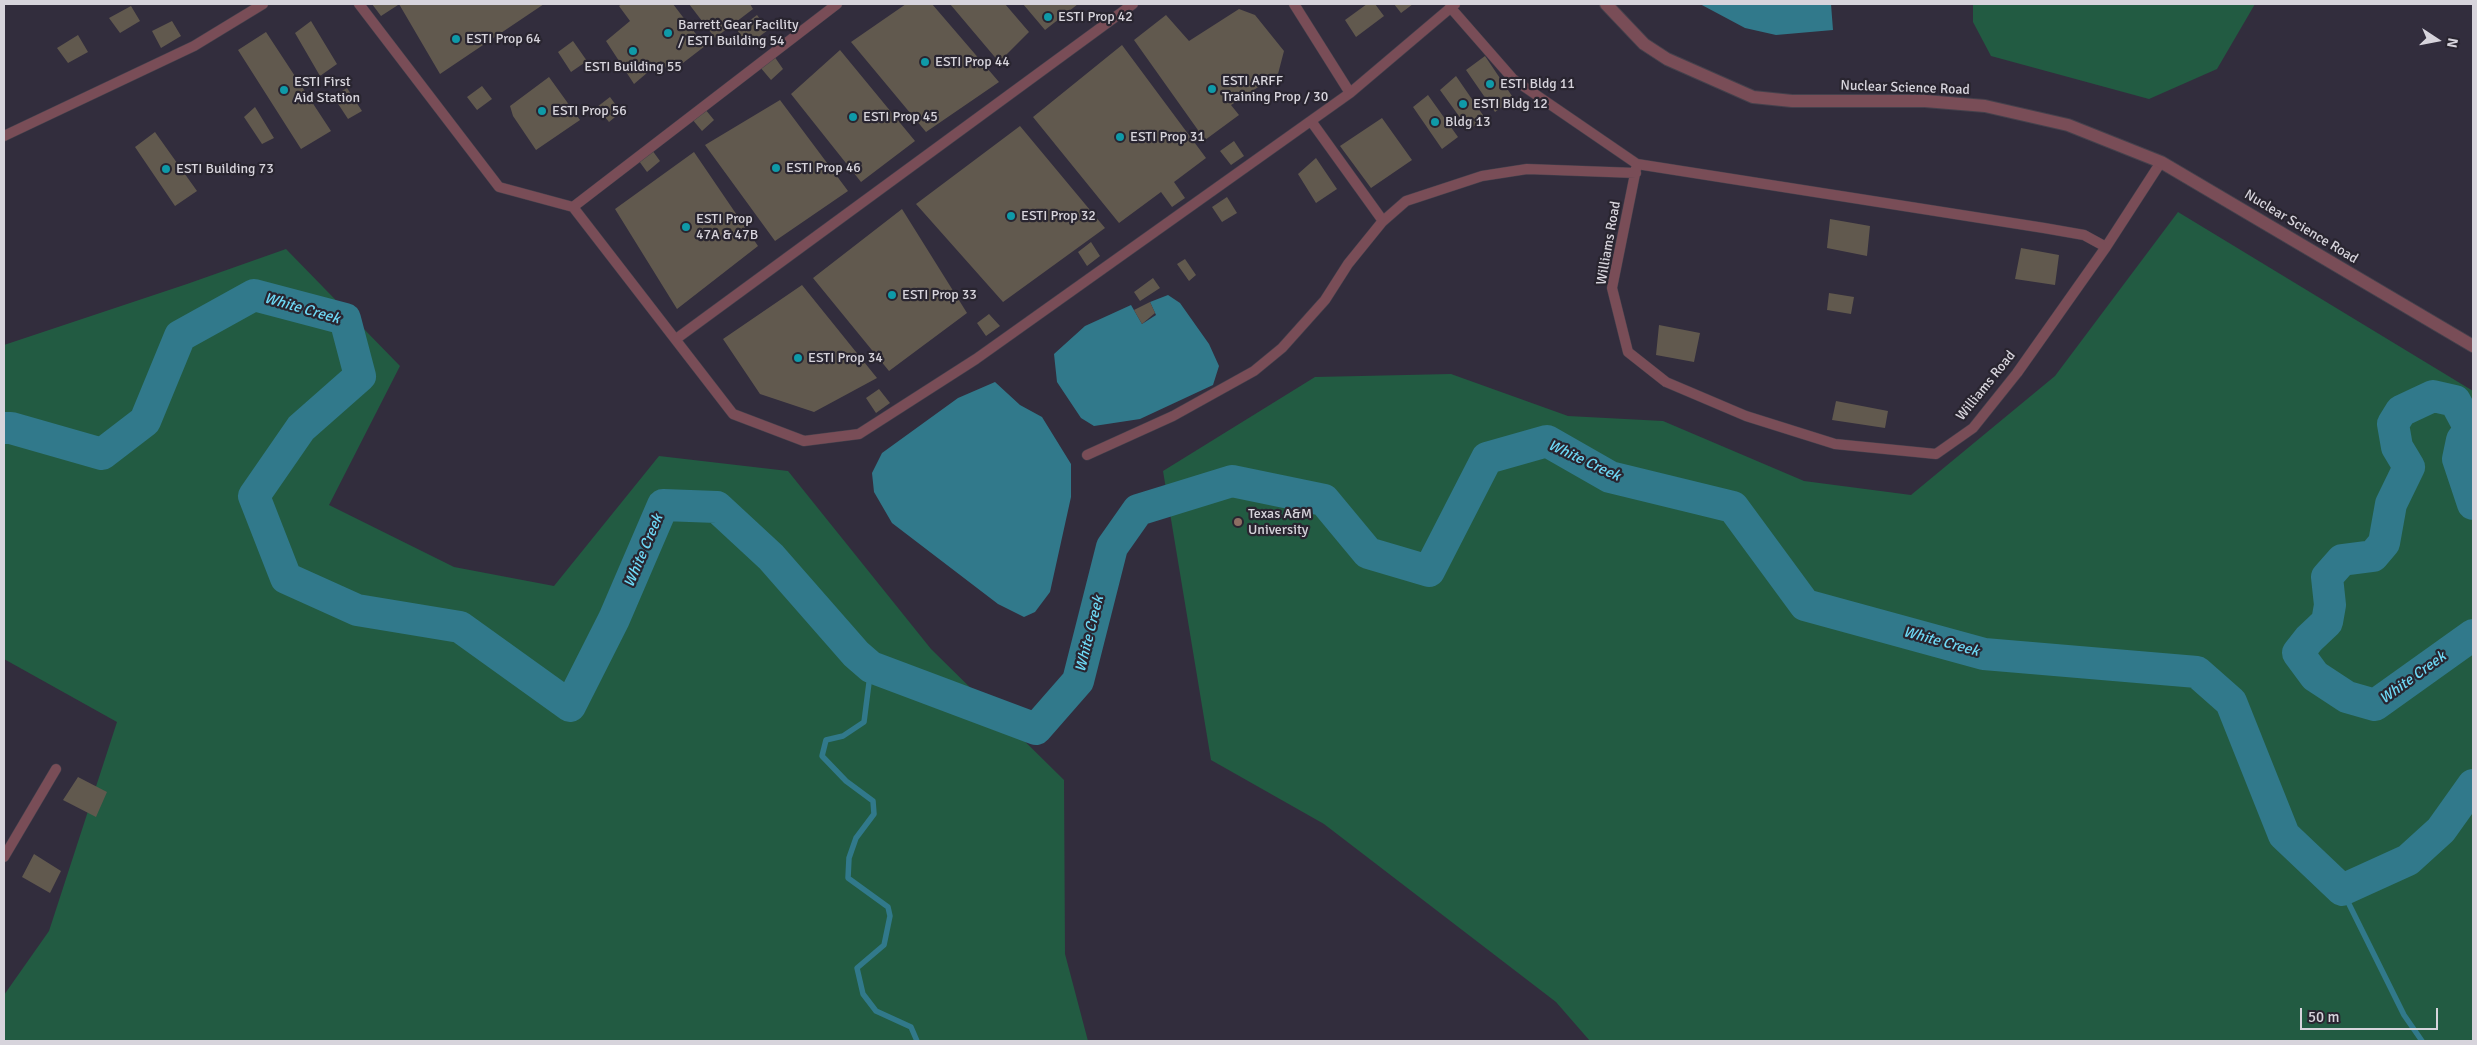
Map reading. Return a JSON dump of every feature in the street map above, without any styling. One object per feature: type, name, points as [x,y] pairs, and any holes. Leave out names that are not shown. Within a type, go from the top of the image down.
[{"type":"street","name":"Nuclear Science Road","points":[[1606,4],[1644,44],[1660,54],[1753,97],[1792,102],[1925,101],[1985,106],[2068,125],[2161,162],[2473,346]]},
{"type":"lane","points":[[4,136],[194,46],[263,4]]},
{"type":"lane","points":[[359,4],[499,187],[573,207],[733,414],[804,440],[860,434],[976,359],[1350,92],[1452,5],[1513,79],[1600,136],[1637,169]]},
{"type":"lane","points":[[573,207],[837,4]]},
{"type":"lane","points":[[676,339],[1133,4]]},
{"type":"lane","points":[[1294,4],[1350,92]]},
{"type":"lane","points":[[1311,121],[1383,222]]},
{"type":"lane","name":"Williams Road","points":[[1637,169],[1612,288],[1628,352],[1666,382],[1746,416],[1835,444],[1936,454],[1973,428],[2017,373],[2106,247],[2161,162]]},
{"type":"lane","points":[[1087,455],[1173,416],[1254,371],[1282,348],[1326,300],[1348,264],[1383,222],[1406,201],[1482,176],[1527,169],[1637,169],[2044,228],[2084,235],[2106,247]]},
{"type":"lane","points":[[4,857],[56,770]]},
{"type":"shaded area","name":"Texas A&M University","points":[[4,4],[2473,4],[2473,1041],[4,1041]]},
{"type":"green space","points":[[1973,4],[2255,4],[2217,69],[2149,99],[1991,56],[1973,22]]},
{"type":"green space","points":[[2178,212],[2473,391],[2473,1041],[1590,1041],[1556,1002],[1324,824],[1211,760],[1163,471],[1315,377],[1451,374],[1568,416],[1663,421],[1804,481],[1911,495],[2055,376]]},
{"type":"green space","points":[[286,249],[400,366],[329,505],[454,567],[554,586],[659,456],[788,471],[931,649],[1064,780],[1065,954],[1088,1041],[4,1041],[4,995],[49,931],[117,722],[4,659],[4,345]]},
{"type":"water","points":[[1700,4],[1831,4],[1833,30],[1776,35],[1745,28]]},
{"type":"water","points":[[1168,295],[1180,303],[1209,344],[1219,366],[1213,385],[1140,419],[1094,426],[1081,418],[1057,382],[1054,354],[1085,326],[1131,305],[1142,324],[1156,315],[1150,302]]},
{"type":"water","points":[[995,382],[1020,405],[1042,417],[1071,464],[1071,497],[1050,592],[1035,612],[1024,617],[998,604],[892,523],[874,492],[872,473],[882,453],[958,398]]},
{"type":"building","points":[[372,4],[397,4],[398,5],[381,16]]},
{"type":"building","name":"ESTI Prop 64","points":[[399,4],[544,4],[440,74]]},
{"type":"building","name":"Barrett Gear Facility / ESTI Building 54","points":[[622,4],[673,4],[705,46],[670,73],[661,61],[634,84],[606,41],[630,21],[619,6]]},
{"type":"building","points":[[689,4],[750,4],[753,9],[715,38]]},
{"type":"building","name":"ESTI Prop 44","points":[[906,4],[932,4],[999,82],[926,132],[851,42]]},
{"type":"building","points":[[950,4],[1005,4],[1029,32],[999,62]]},
{"type":"building","name":"ESTI Prop 42","points":[[1023,4],[1078,4],[1045,30]]},
{"type":"building","points":[[1367,4],[1375,4],[1384,16],[1356,37],[1345,20]]},
{"type":"building","points":[[1394,4],[1413,4],[1401,13]]},
{"type":"building","points":[[131,6],[140,21],[120,33],[109,18]]},
{"type":"building","name":"ESTI ARFF Training Prop / 30","points":[[1239,9],[1255,15],[1284,51],[1278,74],[1231,105],[1239,115],[1205,140],[1134,40],[1166,15],[1189,41]]},
{"type":"building","points":[[757,15],[768,30],[748,45],[737,30]]},
{"type":"building","points":[[172,21],[181,36],[161,48],[152,31]]},
{"type":"building","points":[[311,21],[337,64],[320,76],[295,33]]},
{"type":"building","name":"ESTI First Aid Station","points":[[266,32],[331,131],[301,149],[238,50]]},
{"type":"building","points":[[78,35],[88,52],[68,63],[57,48]]},
{"type":"building","points":[[573,41],[587,61],[571,72],[558,52]]},
{"type":"building","name":"ESTI Prop 31","points":[[1122,45],[1206,158],[1174,182],[1185,198],[1172,207],[1161,192],[1119,223],[1033,117]]},
{"type":"building","name":"ESTI Prop 45","points":[[840,50],[915,141],[861,182],[791,94]]},
{"type":"building","points":[[774,56],[783,69],[771,80],[760,67]]},
{"type":"building","name":"ESTI Bldg 11","points":[[1485,56],[1514,99],[1495,112],[1466,70]]},
{"type":"building","name":"ESTI Bldg 12","points":[[1456,76],[1485,118],[1469,130],[1440,90]]},
{"type":"building","name":"ESTI Prop 56","points":[[549,77],[580,120],[536,150],[513,116],[510,106]]},
{"type":"building","points":[[482,86],[492,99],[477,110],[467,97]]},
{"type":"building","points":[[347,88],[362,111],[348,119],[333,96]]},
{"type":"building","name":"Bldg 13","points":[[1428,95],[1458,137],[1442,149],[1413,107]]},
{"type":"building","points":[[610,97],[621,112],[609,122],[597,107]]},
{"type":"building","name":"ESTI Prop 46","points":[[780,100],[848,191],[775,241],[705,145]]},
{"type":"building","points":[[255,107],[274,138],[262,144],[244,117]]},
{"type":"building","points":[[705,109],[714,120],[702,131],[692,119]]},
{"type":"building","points":[[1382,118],[1412,160],[1371,188],[1340,146]]},
{"type":"building","name":"ESTI Prop 32","points":[[1020,126],[1105,228],[1003,302],[916,204]]},
{"type":"building","name":"ESTI Building 73","points":[[155,132],[197,191],[175,206],[135,147]]},
{"type":"building","points":[[1234,141],[1244,156],[1231,165],[1220,151]]},
{"type":"building","points":[[652,150],[660,161],[647,172],[639,161]]},
{"type":"building","name":"ESTI Prop 47A & 47B","points":[[694,152],[758,246],[677,309],[615,209]]},
{"type":"building","points":[[1316,158],[1337,189],[1316,203],[1298,174]]},
{"type":"building","points":[[1227,197],[1237,213],[1222,222],[1212,207]]},
{"type":"building","name":"ESTI Prop 33","points":[[902,209],[967,313],[889,371],[813,278]]},
{"type":"building","points":[[1830,219],[1870,226],[1867,256],[1827,248]]},
{"type":"building","points":[[1091,242],[1100,256],[1087,266],[1078,252]]},
{"type":"building","points":[[2021,248],[2059,255],[2055,285],[2015,279]]},
{"type":"building","points":[[1185,259],[1196,275],[1189,281],[1177,264]]},
{"type":"building","points":[[1153,278],[1160,288],[1140,301],[1134,292]]},
{"type":"building","name":"ESTI Prop 34","points":[[802,285],[877,378],[814,412],[760,394],[723,339]]},
{"type":"building","points":[[1829,293],[1854,297],[1851,314],[1827,310]]},
{"type":"building","points":[[1150,302],[1155,313],[1142,324],[1134,310]]},
{"type":"building","points":[[989,314],[1000,326],[986,336],[977,323]]},
{"type":"building","points":[[1659,325],[1700,333],[1694,362],[1656,355]]},
{"type":"building","points":[[879,389],[890,403],[876,413],[866,398]]},
{"type":"building","points":[[1836,401],[1888,411],[1885,428],[1832,420]]},
{"type":"building","points":[[78,777],[107,792],[96,817],[63,800]]},
{"type":"building","points":[[34,854],[61,871],[50,893],[22,877]]},
{"type":"waterway","name":"White Creek","points":[[4,428],[11,428],[102,454],[145,421],[180,336],[254,295],[345,319],[360,376],[301,428],[254,496],[286,578],[357,610],[460,627],[570,706],[614,619],[663,505],[717,507],[771,557],[856,654],[871,667],[1036,729],[1078,681],[1112,547],[1138,510],[1232,481],[1324,500],[1368,553],[1429,571],[1487,458],[1547,441],[1610,477],[1733,507],[1805,605],[1984,654],[2197,672],[2231,702],[2284,835],[2342,890],[2408,860],[2441,830],[2473,785]]},
{"type":"waterway","name":"White Creek","points":[[2473,504],[2458,459],[2462,440],[2470,429],[2455,401],[2433,396],[2401,411],[2393,424],[2397,447],[2409,467],[2391,504],[2384,543],[2373,556],[2342,560],[2327,577],[2330,605],[2327,622],[2309,639],[2298,653],[2315,676],[2347,697],[2375,705],[2473,635]]},
{"type":"waterway","points":[[871,667],[864,722],[843,736],[826,740],[822,756],[846,781],[873,801],[874,814],[856,838],[849,858],[848,878],[888,907],[890,916],[884,945],[857,968],[863,994],[876,1011],[911,1027],[917,1041]]},
{"type":"waterway","points":[[2342,890],[2404,1015],[2422,1041]]},
{"type":"place","name":"ESTI Prop 42","points":[[1048,17]]},
{"type":"place","name":"Barrett Gear Facility / ESTI Building 54","points":[[668,33]]},
{"type":"place","name":"ESTI Prop 64","points":[[456,39]]},
{"type":"place","name":"ESTI Building 55","points":[[633,51]]},
{"type":"place","name":"ESTI Prop 44","points":[[925,62]]},
{"type":"place","name":"ESTI Bldg 11","points":[[1490,84]]},
{"type":"place","name":"ESTI ARFF Training Prop / 30","points":[[1212,89]]},
{"type":"place","name":"ESTI First Aid Station","points":[[284,90]]},
{"type":"place","name":"ESTI Bldg 12","points":[[1463,104]]},
{"type":"place","name":"ESTI Prop 56","points":[[542,111]]},
{"type":"place","name":"ESTI Prop 45","points":[[853,117]]},
{"type":"place","name":"Bldg 13","points":[[1435,122]]},
{"type":"place","name":"ESTI Prop 31","points":[[1120,137]]},
{"type":"place","name":"ESTI Prop 46","points":[[776,168]]},
{"type":"place","name":"ESTI Building 73","points":[[166,169]]},
{"type":"place","name":"ESTI Prop 32","points":[[1011,216]]},
{"type":"place","name":"ESTI Prop 47A & 47B","points":[[686,227]]},
{"type":"place","name":"ESTI Prop 33","points":[[892,295]]},
{"type":"place","name":"ESTI Prop 34","points":[[798,358]]},
{"type":"place","name":"Texas A&M University","points":[[1238,522]]}]
